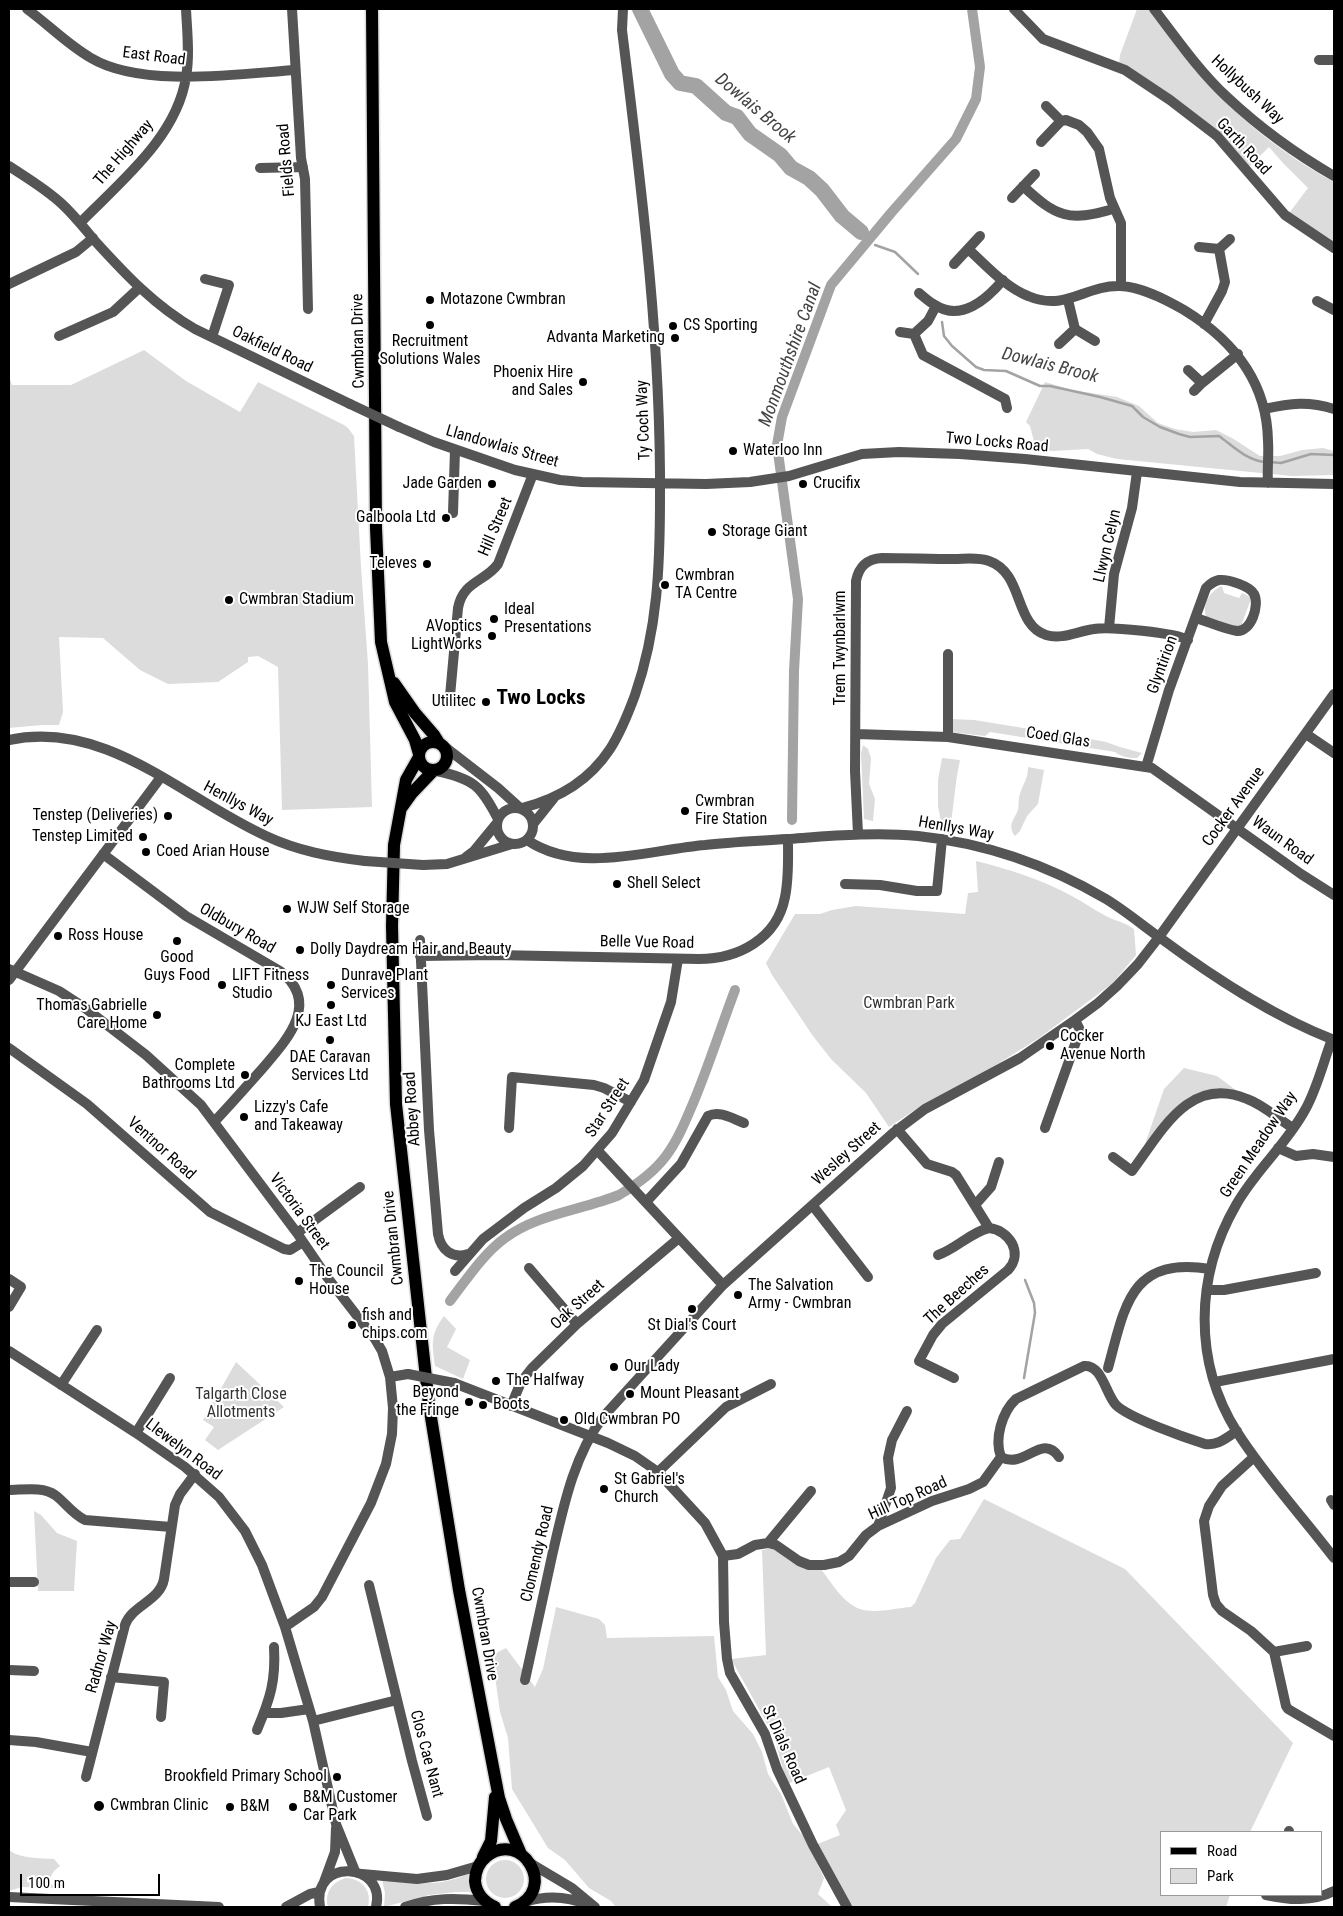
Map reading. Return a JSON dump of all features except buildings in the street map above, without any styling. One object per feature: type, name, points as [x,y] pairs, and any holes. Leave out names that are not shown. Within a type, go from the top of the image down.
[{"type":"main road","name":"Cwmbran Drive","points":[[372,9],[376,528],[382,642],[395,702],[415,740],[419,755],[406,780],[394,845],[392,892],[396,1104],[429,1405],[459,1590],[494,1776]]},
{"type":"main road","points":[[388,672],[403,698],[448,754],[447,761],[443,767],[435,771],[412,793],[399,811]]},
{"type":"main road","points":[[435,771],[423,767],[419,755],[425,745],[432,742],[442,745]]},
{"type":"main road","points":[[494,1776],[506,1819],[535,1880],[532,1892],[520,1905]]},
{"type":"main road","points":[[489,1905],[476,1888],[475,1882],[480,1863],[491,1841],[493,1830],[494,1776]]},
{"type":"main road","points":[[480,1863],[491,1853],[504,1849],[526,1859]]},
{"type":"street","name":"East Road","points":[[27,9],[92,59],[127,71],[186,77],[295,70]]},
{"type":"street","name":"The Highway","points":[[80,223],[150,150],[174,114],[183,93],[188,60],[186,9]]},
{"type":"street","name":"Fields Road","points":[[292,9],[295,70],[303,167],[306,179],[308,308]]},
{"type":"street","name":"Ty Coch Way","points":[[534,823],[555,798],[583,779],[609,750],[623,726],[638,688],[647,654],[658,592],[661,459],[658,380],[642,188],[622,30],[623,9]]},
{"type":"street","name":"Garth Road","points":[[1014,9],[1043,39],[1125,70],[1170,100],[1217,136],[1285,216],[1334,248]]},
{"type":"street","name":"Hollybush Way","points":[[1154,9],[1190,57],[1226,96],[1264,130],[1334,176]]},
{"type":"street","points":[[1319,60],[1334,60]]},
{"type":"street","points":[[1046,106],[1061,121]]},
{"type":"street","points":[[1041,142],[1061,121],[1066,120],[1079,125],[1094,142],[1102,159],[1113,209],[1121,223],[1121,286]]},
{"type":"street","name":"Oakfield Road","points":[[9,166],[49,193],[80,223],[139,288],[171,314],[212,337],[399,427]]},
{"type":"street","points":[[260,168],[303,167]]},
{"type":"street","points":[[1012,198],[1035,174]]},
{"type":"street","points":[[1023,186],[1042,204],[1066,215],[1080,217],[1113,209]]},
{"type":"street","points":[[954,264],[980,236]]},
{"type":"street","points":[[9,284],[76,252],[93,238]]},
{"type":"street","points":[[1219,249],[1230,239]]},
{"type":"street","points":[[1199,246],[1219,249]]},
{"type":"street","points":[[968,249],[1003,280],[1028,296],[1054,301],[1068,300],[1099,288],[1121,286],[1139,289],[1156,296],[1175,305],[1204,324],[1238,354],[1251,373],[1264,409],[1268,441],[1268,483]]},
{"type":"street","points":[[1204,324],[1225,282],[1219,249]]},
{"type":"street","points":[[205,279],[229,285],[212,337]]},
{"type":"street","points":[[919,292],[936,306],[948,310],[962,310],[974,307],[985,299],[1003,280]]},
{"type":"street","points":[[59,336],[113,312],[139,288]]},
{"type":"street","points":[[1068,300],[1075,329],[1095,341]]},
{"type":"street","points":[[1317,300],[1331,311]]},
{"type":"street","points":[[914,334],[928,321],[936,306]]},
{"type":"street","points":[[1059,344],[1075,329]]},
{"type":"street","points":[[900,332],[914,334]]},
{"type":"street","points":[[914,334],[923,355],[1005,399],[1007,408]]},
{"type":"street","points":[[1194,391],[1202,382],[1238,354]]},
{"type":"street","points":[[1188,370],[1202,382]]},
{"type":"street","points":[[1264,409],[1292,403],[1311,404],[1334,410]]},
{"type":"street","name":"Llandowlais Street","points":[[399,427],[455,450],[533,474],[582,482],[660,484]]},
{"type":"street","points":[[453,513],[455,450]]},
{"type":"street","name":"Two Locks Road","points":[[660,484],[725,484],[773,479],[862,454],[899,452],[1025,459],[1240,482],[1334,484]]},
{"type":"street","name":"Llwyn Celyn","points":[[1109,628],[1114,574],[1132,508],[1137,472]]},
{"type":"street","name":"Hill Street","points":[[450,696],[458,608],[462,595],[470,586],[492,571],[498,564],[533,474]]},
{"type":"street","name":"Trem Twynbarlwm","points":[[858,834],[856,582],[862,566],[867,561],[882,558],[988,561],[1005,571],[1010,578],[1031,626],[1039,632],[1058,637],[1094,628],[1109,628],[1188,640]]},
{"type":"street","name":"Glyntirion","points":[[1146,767],[1169,690],[1206,588],[1218,580],[1226,580],[1252,590],[1256,596],[1256,604],[1250,625],[1245,629],[1238,631],[1196,618]]},
{"type":"street","points":[[948,654],[948,736]]},
{"type":"street","name":"Cocker Avenue","points":[[1159,938],[1334,694]]},
{"type":"street","name":"Coed Glas","points":[[856,734],[948,736],[1152,768],[1237,828]]},
{"type":"street","points":[[1306,734],[1334,753]]},
{"type":"street","name":"Henllys Way","points":[[9,740],[48,736],[83,741],[116,753],[242,824],[281,843],[323,855],[366,861],[423,865],[447,864],[512,844]]},
{"type":"street","points":[[435,771],[456,775],[477,786],[486,796],[498,821],[499,834],[502,838],[512,844],[517,844],[527,840],[531,835],[534,823],[530,814],[442,745]]},
{"type":"street","points":[[11,973],[161,777]]},
{"type":"street","name":"Ty Coch Way","points":[[520,808],[555,798]]},
{"type":"street","points":[[463,859],[474,851],[504,811],[508,808],[520,808]]},
{"type":"street","name":"Waun Road","points":[[1237,828],[1334,895]]},
{"type":"street","name":"Henllys Way","points":[[527,840],[537,846],[575,858],[604,858],[705,844],[858,834],[888,834],[942,839],[995,851],[1041,867],[1106,900],[1159,938],[1255,1001],[1300,1026],[1333,1040]]},
{"type":"street","name":"Belle Vue Road","points":[[420,956],[723,958],[747,949],[762,938],[778,916],[785,896],[788,839]]},
{"type":"street","points":[[845,884],[880,885],[917,891],[937,891],[942,839]]},
{"type":"street","name":"Oldbury Road","points":[[103,854],[186,916],[280,971],[290,980],[296,991],[299,1010],[292,1033],[215,1121]]},
{"type":"street","name":"Wesley Street","points":[[590,1437],[604,1417],[723,1285],[897,1129],[926,1109],[1020,1058],[1098,1004],[1117,986],[1159,938]]},
{"type":"street","name":"Abbey Road","points":[[420,940],[428,1130],[438,1234],[441,1244],[447,1252],[456,1256],[468,1254]]},
{"type":"street","name":"Star Street","points":[[455,1271],[483,1239],[524,1208],[556,1188],[583,1166],[612,1133],[644,1080],[668,1014],[678,959]]},
{"type":"street","name":"Victoria Street","points":[[11,973],[68,996],[125,1038],[185,1089],[215,1121],[375,1339],[386,1362],[393,1397],[392,1434],[386,1464],[377,1490],[322,1597],[309,1611],[285,1627]]},
{"type":"street","points":[[1045,1128],[1080,1030],[1076,1020]]},
{"type":"street","name":"Green Meadow Way","points":[[1333,1040],[1305,1110],[1278,1148],[1254,1177],[1236,1206],[1223,1233],[1210,1269],[1204,1328],[1215,1382],[1224,1407],[1237,1431],[1254,1457],[1334,1558]]},
{"type":"street","name":"Ventnor Road","points":[[9,1048],[87,1104],[215,1215],[284,1249],[290,1250],[300,1238]]},
{"type":"street","points":[[509,1128],[512,1077],[594,1085],[631,1102]]},
{"type":"street","points":[[1113,1157],[1132,1171],[1172,1118],[1194,1098],[1206,1094],[1222,1092],[1250,1099],[1293,1128]]},
{"type":"street","points":[[646,1202],[681,1164],[708,1116],[721,1114],[744,1123]]},
{"type":"street","points":[[897,1129],[927,1164],[956,1175],[989,1228],[982,1230],[947,1252],[938,1255]]},
{"type":"street","points":[[1278,1148],[1296,1156],[1318,1155],[1334,1157]]},
{"type":"street","points":[[598,1151],[723,1285]]},
{"type":"street","points":[[975,1205],[991,1187],[999,1162]]},
{"type":"street","points":[[300,1238],[360,1188]]},
{"type":"street","points":[[813,1206],[868,1277]]},
{"type":"street","name":"The Beeches","points":[[954,1378],[919,1361],[933,1334],[942,1324],[1008,1270],[1014,1262],[1014,1249],[1009,1237],[989,1228]]},
{"type":"street","name":"Oak Street","points":[[511,1406],[519,1385],[527,1373],[577,1324],[679,1238]]},
{"type":"street","points":[[1108,1368],[1125,1307],[1136,1288],[1155,1273],[1167,1269],[1180,1266],[1210,1269]]},
{"type":"street","points":[[528,1268],[577,1324]]},
{"type":"street","points":[[1207,1290],[1224,1290],[1316,1274]]},
{"type":"street","points":[[9,1279],[21,1287],[9,1307]]},
{"type":"street","points":[[61,1385],[97,1330]]},
{"type":"street","name":"Llewelyn Road","points":[[9,1351],[136,1433],[195,1474],[219,1497],[245,1531],[262,1565],[285,1627],[310,1709],[336,1824],[358,1873],[374,1886],[376,1907]]},
{"type":"street","points":[[1215,1382],[1334,1359]]},
{"type":"street","points":[[1059,1456],[1055,1451],[1047,1448],[1040,1449],[1017,1460],[1009,1460],[1001,1457],[998,1446],[999,1435],[1007,1409],[1016,1399],[1080,1367],[1088,1366],[1097,1372],[1115,1404],[1130,1414],[1205,1444],[1212,1445],[1221,1442],[1237,1431]]},
{"type":"street","points":[[390,1377],[408,1374],[454,1383],[629,1453],[658,1472],[705,1523],[723,1556],[738,1554],[755,1545],[768,1543],[811,1491]]},
{"type":"street","points":[[136,1433],[170,1378]]},
{"type":"street","points":[[658,1472],[726,1407],[771,1384]]},
{"type":"street","points":[[878,1526],[891,1488],[887,1461],[892,1442],[906,1411]]},
{"type":"street","name":"Clomendy Road","points":[[525,1680],[560,1517],[576,1470],[590,1437]]},
{"type":"street","name":"Hill Top Road","points":[[768,1543],[776,1545],[803,1563],[815,1565],[833,1564],[849,1556],[866,1535],[878,1526],[932,1501],[979,1485],[989,1476],[1001,1457]]},
{"type":"street","points":[[1254,1457],[1222,1486],[1204,1521],[1212,1595],[1222,1611],[1260,1637],[1274,1652],[1286,1706],[1334,1736]]},
{"type":"street","name":"Radnor Way","points":[[86,1777],[126,1621],[162,1589],[176,1501],[195,1474]]},
{"type":"street","points":[[9,1490],[48,1491],[54,1494],[77,1516],[85,1520],[171,1527]]},
{"type":"street","name":"St Dials Road","points":[[723,1556],[724,1622],[728,1666],[765,1734],[777,1769],[813,1845],[847,1907]]},
{"type":"street","points":[[9,1582],[34,1582]]},
{"type":"street","name":"Clos Cae Nant","points":[[369,1585],[427,1816]]},
{"type":"street","points":[[1274,1652],[1307,1646]]},
{"type":"street","points":[[257,1730],[275,1677],[274,1647]]},
{"type":"street","points":[[9,1670],[34,1671]]},
{"type":"street","points":[[111,1677],[164,1682],[161,1717]]},
{"type":"street","name":"Clos Cae Nant","points":[[313,1722],[397,1700]]},
{"type":"street","points":[[264,1713],[281,1714],[310,1709]]},
{"type":"street","points":[[9,1740],[36,1742],[92,1752]]},
{"type":"street","name":"Llewelyn Road","points":[[321,1889],[335,1852],[336,1824]]},
{"type":"street","points":[[526,1859],[572,1888],[595,1907]]},
{"type":"street","points":[[320,1907],[321,1889],[328,1878],[336,1873],[345,1871],[417,1878],[447,1875],[480,1863]]},
{"type":"street","points":[[286,1907],[321,1889]]},
{"type":"street","points":[[520,1905],[539,1897],[554,1896],[579,1901],[595,1907]]},
{"type":"street","points":[[1286,1897],[1303,1899],[1320,1896]]},
{"type":"street","points":[[9,1897],[219,1907]]},
{"type":"street","points":[[406,1907],[428,1900],[449,1898],[489,1905]]},
{"type":"green space","points":[[1137,9],[1150,9],[1187,60],[1231,107],[1280,148],[1334,182],[1334,245],[1287,216],[1308,188],[1269,147],[1248,168],[1177,108],[1118,71],[1120,55]]},
{"type":"green space","name":"Cwmbran Stadium","points":[[144,350],[186,381],[240,412],[258,382],[344,425],[354,436],[368,664],[372,807],[282,810],[278,667],[258,656],[248,657],[248,662],[218,682],[168,684],[140,670],[103,638],[59,637],[63,712],[59,725],[9,728],[9,376],[12,385],[71,385]]},
{"type":"green space","points":[[1045,382],[1072,390],[1117,397],[1139,406],[1158,423],[1175,429],[1193,432],[1216,430],[1260,456],[1280,456],[1302,450],[1323,448],[1334,451],[1334,475],[1292,476],[1117,459],[1097,454],[1088,449],[1052,451],[1041,449],[1035,445],[1030,426],[1026,422]]},
{"type":"green space","points":[[1222,586],[1224,593],[1239,598],[1242,593],[1251,599],[1241,626],[1234,626],[1206,616],[1205,607],[1208,598]]},
{"type":"green space","points":[[950,719],[974,720],[1085,738],[1142,753],[1137,758],[1131,758],[1115,752],[990,732],[985,736],[950,732]]},
{"type":"green space","points":[[863,745],[868,749],[871,758],[869,784],[875,799],[873,821],[864,819],[861,754]]},
{"type":"green space","points":[[942,758],[960,760],[950,829],[942,827],[938,806],[938,780]]},
{"type":"green space","points":[[1028,767],[1044,770],[1038,804],[1027,816],[1020,831],[1015,836],[1011,826],[1018,810],[1019,796]]},
{"type":"green space","name":"Cwmbran Park","points":[[976,861],[1036,879],[1074,897],[1106,916],[1130,926],[1134,929],[1136,955],[1113,983],[1039,1038],[988,1070],[924,1104],[889,1127],[866,1093],[831,1059],[813,1036],[766,963],[795,914],[820,914],[856,906],[965,914],[968,893],[978,892]]},
{"type":"green space","points":[[1184,1068],[1217,1076],[1237,1091],[1236,1094],[1191,1096],[1167,1116],[1144,1147],[1164,1089]]},
{"type":"green space","points":[[444,1316],[456,1329],[447,1347],[470,1360],[463,1379],[435,1366],[433,1352],[434,1334]]},
{"type":"green space","name":"Talgarth Close Allotments","points":[[236,1362],[284,1407],[218,1450],[205,1440],[214,1427],[203,1420]]},
{"type":"green space","points":[[984,1499],[1125,1569],[1293,1743],[1250,1831],[1160,1831],[1160,1896],[1230,1896],[1226,1907],[850,1907],[815,1845],[840,1835],[836,1825],[846,1810],[829,1767],[787,1784],[774,1736],[731,1659],[766,1655],[762,1550],[773,1548],[801,1567],[821,1569],[848,1602],[860,1609],[879,1611],[911,1607],[915,1603],[936,1558],[950,1540],[960,1539]]},
{"type":"green space","points":[[34,1511],[41,1515],[57,1533],[77,1541],[74,1591],[38,1591]]},
{"type":"green space","points":[[556,1607],[599,1619],[605,1625],[607,1638],[714,1636],[718,1677],[726,1690],[733,1711],[753,1734],[762,1752],[768,1774],[781,1794],[793,1824],[805,1838],[824,1878],[818,1894],[832,1907],[616,1907],[611,1901],[589,1888],[565,1860],[548,1848],[512,1789],[508,1738],[500,1712],[492,1655],[506,1648],[535,1687],[543,1669]]},
{"type":"green space","points":[[9,1850],[24,1857],[54,1859],[60,1866],[54,1871],[48,1881],[56,1888],[22,1887],[9,1891]]},
{"type":"green space","points":[[505,1860],[518,1866],[524,1879],[518,1892],[505,1898],[492,1892],[486,1879],[492,1866]]},
{"type":"green space","points":[[470,1872],[471,1892],[429,1895],[384,1907],[385,1893],[382,1880],[416,1883],[439,1882],[460,1877]]},
{"type":"green space","points":[[346,1878],[357,1881],[365,1887],[369,1896],[368,1907],[328,1907],[327,1897],[330,1889],[337,1882]]},
{"type":"waterway","name":"Dowlais Brook","points":[[640,9],[672,74],[680,83],[696,86],[726,113],[737,117],[750,134],[780,155],[791,168],[809,178],[822,190],[842,216],[861,232]]},
{"type":"waterway","name":"Monmouthshire Canal","points":[[792,820],[794,671],[798,599],[777,445],[782,417],[831,285],[956,139],[976,99],[980,67],[972,9]]},
{"type":"waterway","name":"Dowlais Brook","points":[[875,245],[895,252],[918,274]]},
{"type":"waterway","name":"Dowlais Brook","points":[[942,322],[944,336],[952,346],[976,367],[984,370],[1006,371],[1040,386],[1050,386],[1132,406],[1143,417],[1160,427],[1190,437],[1219,436],[1245,455],[1264,462]]},
{"type":"waterway","name":"Dowlais Brook","points":[[1270,462],[1281,463],[1311,454],[1334,455]]},
{"type":"waterway","name":"Monmouthshire Canal","points":[[450,1301],[482,1259],[505,1238],[531,1223],[619,1195],[644,1178],[661,1162],[674,1143],[688,1115],[735,990]]},
{"type":"waterway","points":[[1024,1378],[1035,1313],[1034,1303],[1025,1280]]},
{"type":"place","name":"Motazone Cwmbran","points":[[430,300]]},
{"type":"place","name":"Recruitment Solutions Wales","points":[[430,325]]},
{"type":"place","name":"CS Sporting","points":[[673,326]]},
{"type":"place","name":"Advanta Marketing","points":[[675,338]]},
{"type":"place","name":"Phoenix Hire and Sales","points":[[583,382]]},
{"type":"place","name":"Waterloo Inn","points":[[733,451]]},
{"type":"place","name":"Jade Garden","points":[[492,484]]},
{"type":"place","name":"Crucifix","points":[[803,484]]},
{"type":"place","name":"Galboola Ltd","points":[[446,518]]},
{"type":"place","name":"Storage Giant","points":[[712,532]]},
{"type":"place","name":"Televes","points":[[427,564]]},
{"type":"place","name":"Cwmbran TA Centre","points":[[665,585]]},
{"type":"place","name":"Cwmbran Stadium","points":[[229,600]]},
{"type":"place","name":"Ideal Presentations","points":[[494,619]]},
{"type":"place","name":"AVoptics LightWorks","points":[[492,636]]},
{"type":"place","name":"Utilitec","points":[[486,702]]},
{"type":"place","name":"Cwmbran Fire Station","points":[[685,811]]},
{"type":"place","name":"Tenstep (Deliveries)","points":[[168,816]]},
{"type":"place","name":"Tenstep Limited","points":[[143,837]]},
{"type":"place","name":"Coed Arian House","points":[[146,852]]},
{"type":"place","name":"Shell Select","points":[[617,884]]},
{"type":"place","name":"WJW Self Storage","points":[[287,909]]},
{"type":"place","name":"Ross House","points":[[58,936]]},
{"type":"place","name":"Good Guys Food","points":[[177,941]]},
{"type":"place","name":"Dolly Daydream Hair and Beauty","points":[[300,950]]},
{"type":"place","name":"LIFT Fitness Studio","points":[[222,985]]},
{"type":"place","name":"Dunrave Plant Services","points":[[331,985]]},
{"type":"place","name":"KJ East Ltd","points":[[331,1005]]},
{"type":"place","name":"Thomas Gabrielle Care Home","points":[[157,1015]]},
{"type":"place","name":"DAE Caravan Services Ltd","points":[[330,1040]]},
{"type":"place","name":"Cocker Avenue North","points":[[1050,1046]]},
{"type":"place","name":"Complete Bathrooms Ltd","points":[[245,1075]]},
{"type":"place","name":"Lizzy's Cafe and Takeaway","points":[[244,1117]]},
{"type":"place","name":"The Council House","points":[[299,1281]]},
{"type":"place","name":"The Salvation Army - Cwmbran","points":[[738,1295]]},
{"type":"place","name":"St Dial's Court","points":[[692,1309]]},
{"type":"place","name":"fish and chips.com","points":[[352,1325]]},
{"type":"place","name":"Our Lady","points":[[614,1367]]},
{"type":"place","name":"The Halfway","points":[[496,1381]]},
{"type":"place","name":"Mount Pleasant","points":[[630,1394]]},
{"type":"place","name":"Beyond the Fringe","points":[[469,1402]]},
{"type":"place","name":"Boots","points":[[483,1405]]},
{"type":"place","name":"Old Cwmbran PO","points":[[564,1420]]},
{"type":"place","name":"St Gabriel's Church","points":[[604,1489]]},
{"type":"place","name":"Brookfield Primary School","points":[[337,1777]]},
{"type":"place","name":"Cwmbran Clinic","points":[[99,1806]]},
{"type":"place","name":"B&M","points":[[230,1807]]},
{"type":"place","name":"B&M Customer Car Park","points":[[293,1807]]},
{"type":"district","name":"Two Locks","points":[[541,699]]}]
